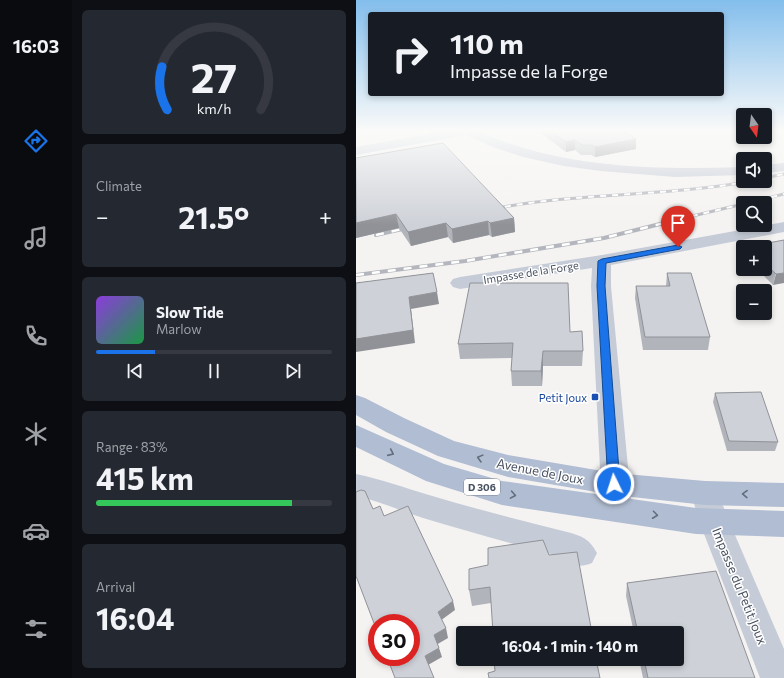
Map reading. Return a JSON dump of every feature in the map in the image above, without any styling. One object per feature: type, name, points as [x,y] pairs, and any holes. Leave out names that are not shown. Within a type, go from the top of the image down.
[{"type":"main road","name":"Avenue de Joux","points":[[356,404],[395,425],[447,449],[696,520],[710,507],[784,495]]},
{"type":"main road","name":"Avenue de Joux","points":[[356,435],[376,446],[436,473],[495,491],[537,499],[615,497]]},
{"type":"main road","name":"Avenue de Joux","points":[[710,507],[784,524]]},
{"type":"street","points":[[567,162],[585,165],[645,170],[688,172],[736,171]]},
{"type":"street","points":[[772,168],[784,167]]},
{"type":"street","name":"Impasse de la Forge","points":[[460,283],[602,261],[784,228]]},
{"type":"street","points":[[602,261],[601,286],[615,497]]},
{"type":"street","points":[[356,485],[371,488],[401,499],[501,529],[571,546],[581,553]]},
{"type":"street","name":"Impasse du Petit Joux","points":[[710,507],[778,678]]},
{"type":"building","points":[[356,162],[461,162],[514,218],[490,223],[488,221],[452,229],[446,223],[408,232],[396,214],[356,223]]},
{"type":"building","points":[[784,240],[784,273],[776,274],[772,270],[772,242]]},
{"type":"building","points":[[433,273],[437,292],[409,297],[413,330],[356,339],[356,283]]},
{"type":"building","points":[[667,273],[691,273],[710,337],[645,337],[636,286],[670,286]]},
{"type":"building","points":[[470,283],[568,283],[570,332],[582,331],[583,351],[543,351],[541,371],[511,371],[513,343],[458,344]]},
{"type":"building","points":[[761,392],[778,442],[729,441],[715,393]]},
{"type":"building","points":[[361,490],[365,491],[373,509],[380,506],[384,516],[408,506],[453,601],[438,612],[446,628],[434,635],[439,648],[425,656],[434,678],[395,678],[390,666],[420,666],[420,614],[371,614],[356,576],[356,492]]},
{"type":"building","points":[[543,540],[549,555],[577,552],[591,626],[493,626],[490,587],[469,590],[469,569],[488,565],[488,548]]},
{"type":"building","points":[[716,571],[755,678],[648,678],[645,666],[684,666],[684,626],[636,626],[627,583]]},
{"type":"building","points":[[495,666],[597,666],[600,678],[489,678],[488,673],[495,671]]},
{"type":"railway","points":[[772,177],[784,174]]},
{"type":"railway","points":[[493,209],[557,200],[687,190],[736,183]]},
{"type":"railway","points":[[772,197],[784,194]]},
{"type":"railway","points":[[680,219],[736,206]]},
{"type":"railway","points":[[680,219],[684,218]]},
{"type":"railway","points":[[356,275],[465,261],[604,238],[680,219]]},
{"type":"railway","points":[[376,235],[411,227]]},
{"type":"place","name":"Petit Joux","points":[[595,397]]},
{"type":"route","points":[[614,484],[601,286],[602,261],[678,247]]}]
